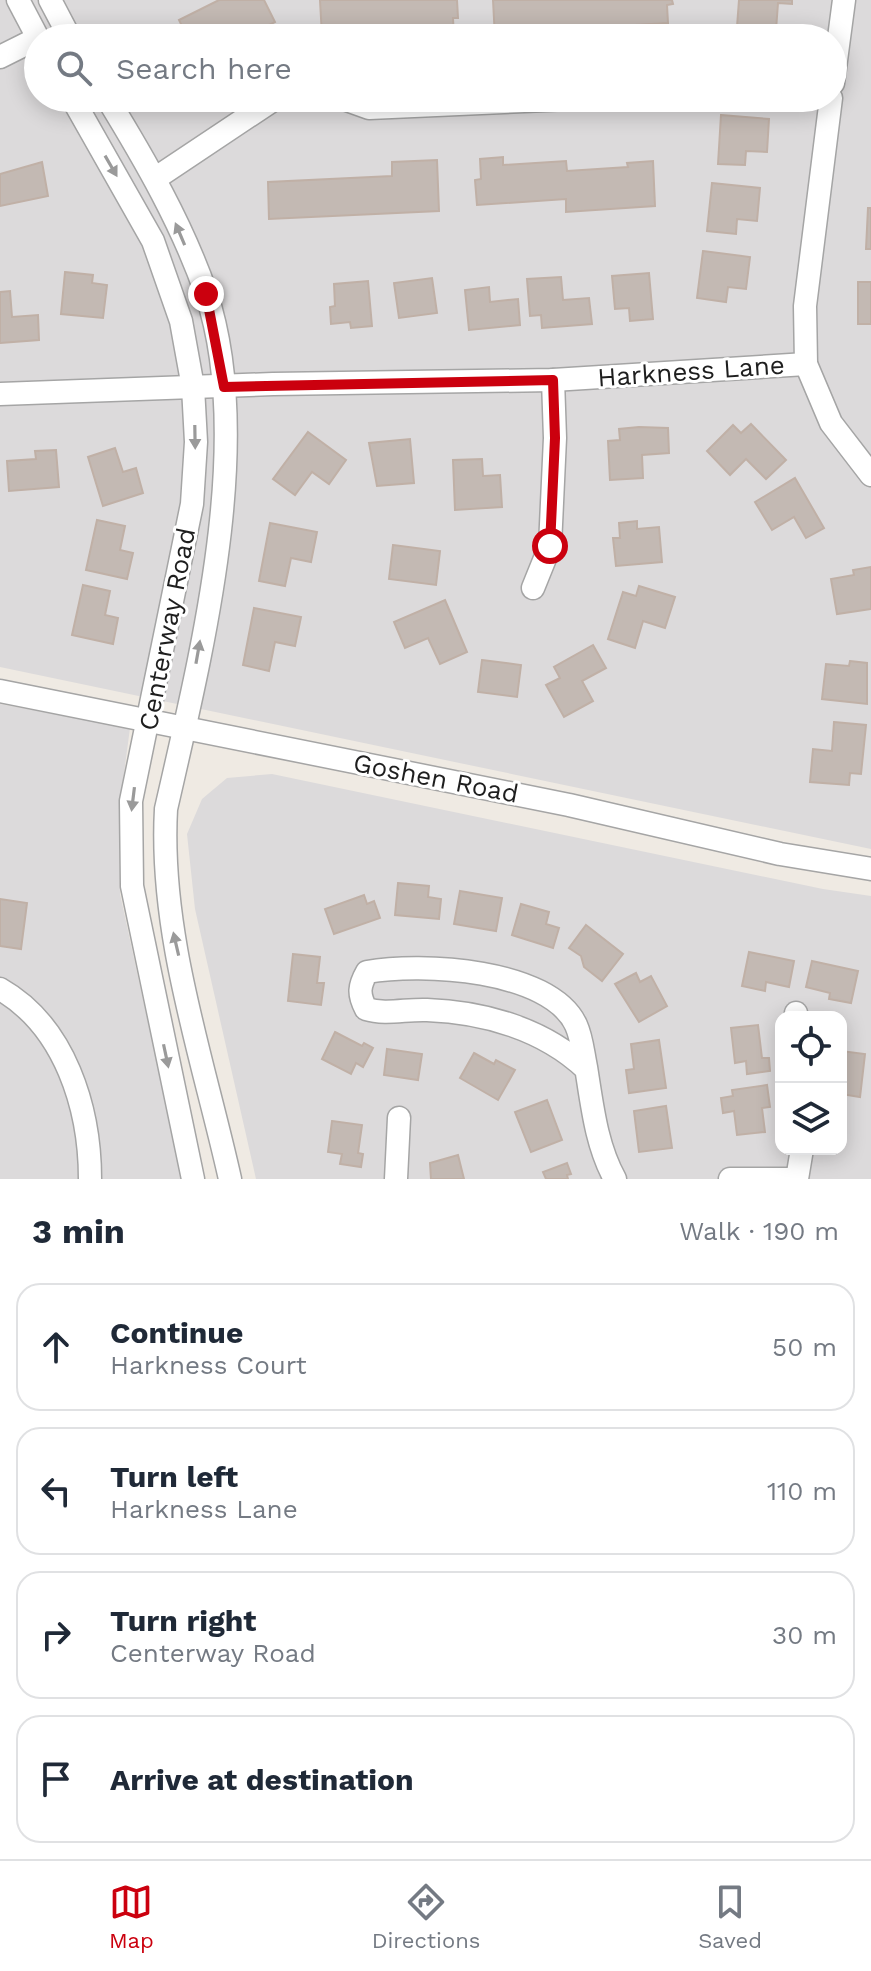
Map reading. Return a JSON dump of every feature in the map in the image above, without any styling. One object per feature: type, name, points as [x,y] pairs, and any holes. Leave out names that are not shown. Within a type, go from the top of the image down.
[{"type":"street","points":[[18,0],[31,24]]},
{"type":"street","points":[[50,0],[63,24]]},
{"type":"street","points":[[841,24],[844,0]]},
{"type":"street","points":[[0,57],[24,45]]},
{"type":"street","name":"Centerway Road","points":[[80,112],[153,241],[181,321],[193,387],[196,442],[192,504],[131,801],[132,886],[193,1179]]},
{"type":"street","name":"Centerway Road","points":[[116,112],[156,178],[206,294],[224,387],[222,523],[166,809],[165,877],[171,924],[230,1179]]},
{"type":"street","points":[[156,178],[255,112]]},
{"type":"street","points":[[829,112],[805,306],[806,364],[831,423],[871,475]]},
{"type":"street","name":"Harkness Lane","points":[[0,394],[553,380],[806,364]]},
{"type":"street","points":[[533,588],[550,546],[555,438],[553,380]]},
{"type":"street","name":"Goshen Road","points":[[0,691],[569,805],[780,854],[871,869]]},
{"type":"street","points":[[586,1069],[565,1049],[507,1024],[451,1011],[381,1013],[366,1009],[359,996],[360,983],[367,972],[415,968],[500,979],[556,998],[572,1019],[586,1069],[600,1144],[615,1179]]},
{"type":"street","points":[[0,989],[31,1011],[72,1075],[82,1109],[90,1179]]},
{"type":"street","points":[[396,1179],[399,1118]]},
{"type":"street","points":[[730,1179],[796,1179],[801,1155]]},
{"type":"shaded area","points":[[0,0],[871,0],[871,849],[0,667]]},
{"type":"shaded area","points":[[0,704],[130,728],[119,811],[120,894],[182,1179],[0,1179]]},
{"type":"shaded area","points":[[272,774],[823,889],[871,896],[871,1179],[256,1179],[195,909],[187,834],[202,799],[227,778]]},
{"type":"building","points":[[219,0],[264,0],[275,22],[181,24],[179,20]]},
{"type":"building","points":[[320,0],[457,0],[458,18],[453,18],[453,24],[321,24]]},
{"type":"building","points":[[493,0],[672,0],[673,4],[667,5],[668,23],[494,24]]},
{"type":"building","points":[[739,0],[792,0],[792,4],[778,3],[776,24],[737,24]]},
{"type":"building","points":[[721,115],[769,119],[767,152],[746,151],[745,165],[718,164]]},
{"type":"building","points":[[503,157],[503,165],[566,161],[567,171],[628,167],[627,163],[653,161],[655,206],[566,212],[566,199],[477,205],[475,180],[481,179],[480,159]]},
{"type":"building","points":[[437,160],[439,211],[269,219],[268,182],[392,176],[392,162]]},
{"type":"building","points":[[42,162],[48,196],[0,206],[0,174]]},
{"type":"building","points":[[712,183],[760,188],[757,221],[737,219],[736,234],[707,231]]},
{"type":"building","points":[[868,208],[871,208],[871,249],[866,249]]},
{"type":"building","points":[[703,251],[750,257],[746,289],[728,287],[726,302],[697,298]]},
{"type":"building","points":[[65,272],[93,275],[92,283],[107,285],[103,318],[61,314]]},
{"type":"building","points":[[649,273],[653,319],[630,321],[629,308],[615,309],[612,276]]},
{"type":"building","points":[[561,277],[563,300],[589,298],[592,324],[542,328],[541,315],[530,316],[527,279]]},
{"type":"building","points":[[432,278],[437,313],[399,318],[394,283]]},
{"type":"building","points":[[368,281],[372,326],[351,328],[350,322],[331,324],[330,307],[335,306],[334,284]]},
{"type":"building","points":[[858,282],[871,282],[871,324],[858,324]]},
{"type":"building","points":[[489,287],[490,302],[518,299],[520,325],[469,330],[465,290]]},
{"type":"building","points":[[10,291],[12,317],[38,315],[39,340],[0,343],[0,292]]},
{"type":"building","points":[[751,424],[786,460],[766,479],[746,459],[730,475],[707,451],[733,425],[741,433]]},
{"type":"building","points":[[668,428],[669,453],[642,455],[643,478],[610,480],[608,441],[620,440],[619,429]]},
{"type":"building","points":[[308,432],[346,460],[329,484],[312,472],[295,495],[273,479]]},
{"type":"building","points":[[410,439],[414,483],[377,486],[369,443]]},
{"type":"building","points":[[115,448],[123,472],[136,468],[143,493],[103,506],[88,457]]},
{"type":"building","points":[[56,450],[59,487],[9,491],[7,461],[36,459],[35,451]]},
{"type":"building","points":[[482,459],[483,476],[500,475],[502,507],[455,510],[453,460]]},
{"type":"building","points":[[795,478],[824,528],[806,538],[794,517],[772,530],[755,502]]},
{"type":"building","points":[[97,520],[125,526],[120,550],[133,553],[127,579],[86,570]]},
{"type":"building","points":[[637,521],[637,529],[659,527],[662,562],[616,566],[613,538],[620,538],[619,523]]},
{"type":"building","points":[[270,523],[317,532],[311,562],[291,558],[285,586],[259,581]]},
{"type":"building","points":[[393,545],[440,551],[436,585],[389,579]]},
{"type":"building","points":[[871,567],[871,609],[837,614],[831,579],[854,575],[853,570]]},
{"type":"building","points":[[83,585],[110,591],[105,615],[118,618],[113,644],[72,635]]},
{"type":"building","points":[[639,586],[675,597],[665,628],[643,621],[635,648],[608,639],[623,592],[636,596]]},
{"type":"building","points":[[445,600],[467,652],[440,664],[428,638],[405,648],[394,622]]},
{"type":"building","points":[[254,608],[301,617],[295,646],[275,642],[269,671],[243,665]]},
{"type":"building","points":[[593,645],[606,668],[582,681],[593,701],[564,717],[546,685],[560,678],[554,667]]},
{"type":"building","points":[[482,660],[521,665],[517,697],[478,692]]},
{"type":"building","points":[[850,661],[867,663],[867,704],[822,699],[826,664],[849,666]]},
{"type":"building","points":[[834,722],[866,725],[861,774],[850,773],[849,785],[810,782],[813,749],[832,751]]},
{"type":"building","points":[[398,883],[429,886],[428,897],[441,899],[439,919],[395,915]]},
{"type":"building","points":[[460,891],[502,898],[496,931],[454,924]]},
{"type":"building","points":[[364,895],[367,904],[374,901],[380,918],[334,934],[325,909]]},
{"type":"building","points":[[0,899],[27,903],[21,949],[0,946]]},
{"type":"building","points":[[521,904],[549,912],[546,924],[559,928],[553,948],[512,935]]},
{"type":"building","points":[[586,925],[623,954],[602,981],[584,967],[581,956],[569,948]]},
{"type":"building","points":[[749,952],[794,961],[789,987],[766,982],[765,991],[742,986]]},
{"type":"building","points":[[293,954],[320,957],[317,983],[324,983],[321,1005],[288,1001]]},
{"type":"building","points":[[812,961],[858,971],[851,1003],[829,999],[830,993],[806,987]]},
{"type":"building","points":[[636,973],[640,982],[651,976],[667,1006],[639,1022],[615,984]]},
{"type":"building","points":[[758,1025],[762,1058],[769,1058],[770,1071],[747,1074],[746,1061],[735,1063],[731,1028]]},
{"type":"building","points":[[335,1032],[362,1046],[364,1043],[373,1048],[363,1067],[356,1063],[351,1074],[322,1059]]},
{"type":"building","points":[[659,1040],[666,1088],[629,1093],[626,1070],[634,1069],[631,1044]]},
{"type":"building","points":[[387,1049],[422,1054],[418,1080],[384,1075]]},
{"type":"building","points":[[847,1052],[865,1054],[860,1097],[847,1095]]},
{"type":"building","points":[[474,1053],[494,1064],[496,1060],[515,1070],[498,1100],[460,1078]]},
{"type":"building","points":[[767,1085],[770,1107],[762,1108],[765,1132],[737,1135],[734,1111],[723,1113],[721,1098],[733,1096],[732,1090]]},
{"type":"building","points":[[547,1100],[562,1140],[531,1152],[515,1112]]},
{"type":"building","points":[[666,1106],[672,1148],[639,1152],[634,1111]]},
{"type":"building","points":[[332,1121],[362,1125],[358,1153],[363,1154],[361,1167],[340,1164],[342,1154],[328,1152]]},
{"type":"building","points":[[458,1155],[464,1179],[431,1179],[430,1163]]},
{"type":"building","points":[[567,1163],[571,1174],[567,1175],[568,1179],[546,1179],[543,1172]]},
{"type":"route","points":[[206,294],[224,387],[553,380],[555,438],[550,546]]}]
